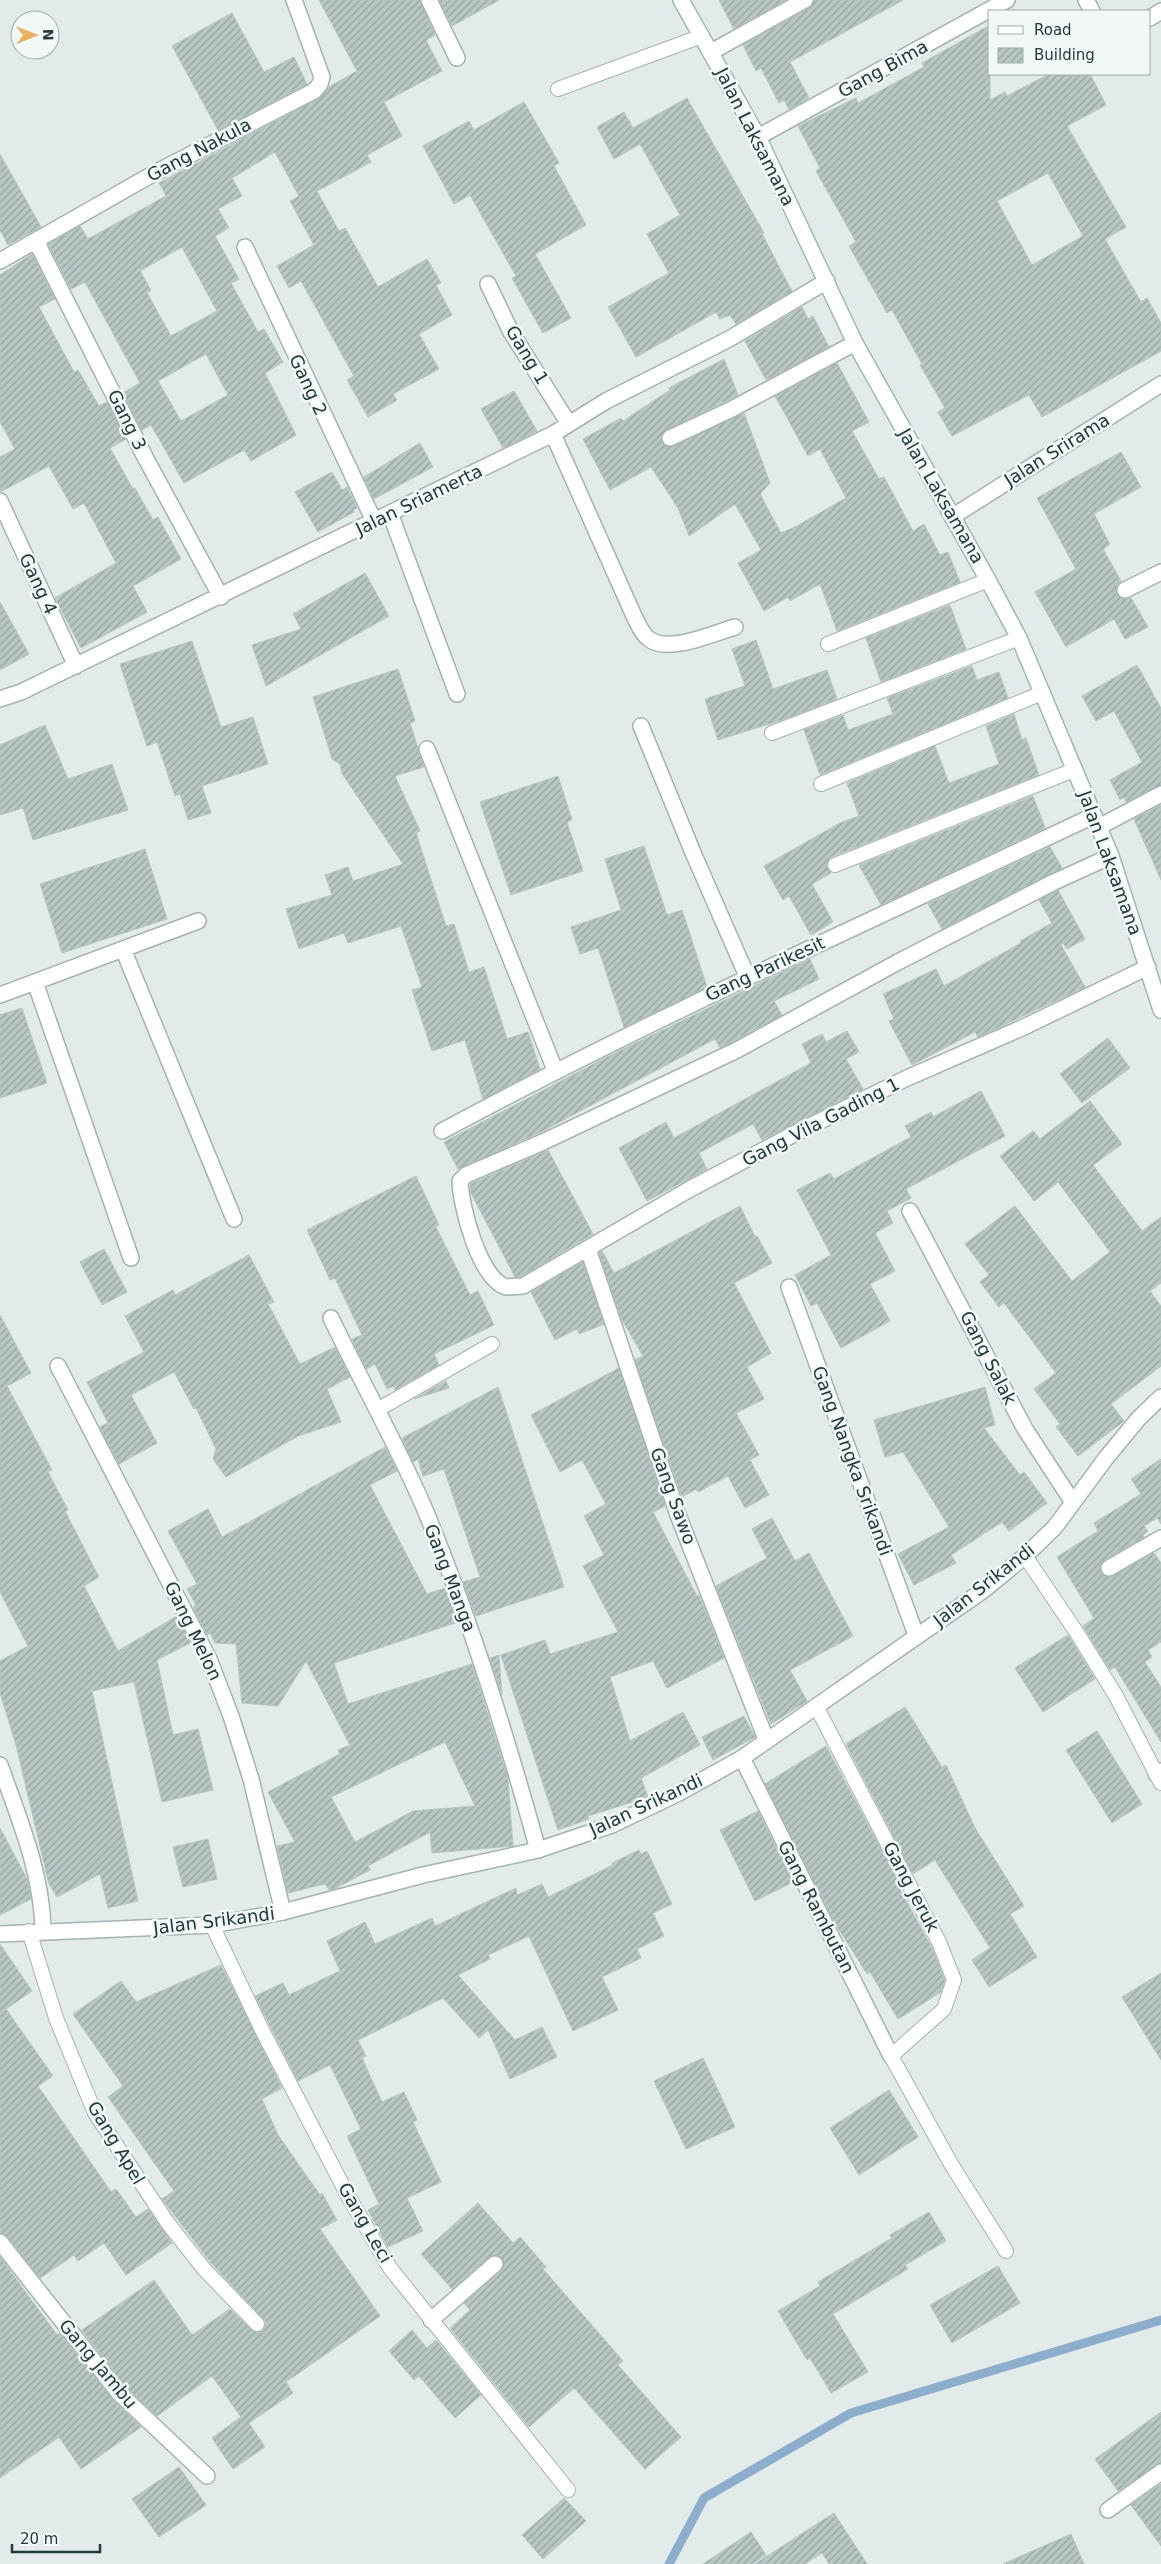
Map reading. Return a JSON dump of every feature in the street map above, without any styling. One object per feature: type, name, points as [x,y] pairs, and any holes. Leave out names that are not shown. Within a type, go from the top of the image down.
[{"type":"street","name":"Gang Nakula","points":[[0,261],[151,175],[314,91],[320,84],[322,77],[294,0]]},
{"type":"street","points":[[429,0],[457,58]]},
{"type":"street","name":"Jalan Laksamana","points":[[681,0],[758,137],[855,344],[1019,638],[1110,856],[1161,1010]]},
{"type":"street","points":[[711,52],[806,0]]},
{"type":"street","name":"Gang Bima","points":[[989,10],[1007,0]]},
{"type":"street","name":"Gang Bima","points":[[758,137],[988,10]]},
{"type":"street","name":"Gang 3","points":[[36,241],[146,457],[221,597]]},
{"type":"street","name":"Gang 2","points":[[245,246],[374,522]]},
{"type":"street","name":"Jalan Sriamerta","points":[[0,699],[76,666],[221,597],[553,434],[606,401],[730,339],[827,281]]},
{"type":"street","name":"Gang 1","points":[[488,284],[511,332],[569,424]]},
{"type":"street","points":[[670,438],[732,409],[855,344]]},
{"type":"street","name":"Jalan Srirama","points":[[952,517],[1161,384]]},
{"type":"street","points":[[553,434],[634,616],[648,639],[660,645],[673,645],[736,627]]},
{"type":"street","name":"Gang 4","points":[[0,502],[76,666]]},
{"type":"street","points":[[390,513],[458,694]]},
{"type":"street","points":[[1125,590],[1161,572]]},
{"type":"street","points":[[641,726],[747,976]]},
{"type":"street","points":[[427,749],[556,1070]]},
{"type":"street","name":"Gang Parikesit","points":[[442,1131],[556,1070],[747,976],[1161,794]]},
{"type":"street","name":"Gang Vila Gading 1","points":[[1110,856],[1052,883],[898,962],[738,1050],[543,1142],[466,1175],[460,1182],[460,1190],[471,1233],[487,1268],[502,1286],[513,1288],[523,1286],[588,1250],[690,1189],[801,1131],[907,1078],[1024,1027],[1148,967]]},
{"type":"street","points":[[0,995],[198,921]]},
{"type":"street","points":[[123,949],[234,1219]]},
{"type":"street","points":[[34,982],[131,1258]]},
{"type":"street","name":"Gang Salak","points":[[910,1211],[1025,1429],[1072,1501]]},
{"type":"street","name":"Gang Sawo","points":[[588,1250],[678,1515],[766,1739]]},
{"type":"street","name":"Gang Nangka Srikandi","points":[[789,1287],[916,1635]]},
{"type":"street","name":"Gang Manga","points":[[331,1318],[354,1368],[378,1409],[423,1506],[502,1719],[538,1850]]},
{"type":"street","name":"Gang Melon","points":[[58,1366],[209,1659],[231,1716],[251,1779],[283,1912]]},
{"type":"street","name":"Jalan Srikandi","points":[[0,1934],[36,1931],[136,1930],[212,1925],[283,1912],[423,1875],[538,1850],[612,1825],[679,1793],[742,1758],[766,1739],[916,1635],[951,1614],[1025,1556],[1055,1527],[1072,1501],[1139,1418],[1161,1397]]},
{"type":"street","points":[[1109,1568],[1161,1538]]},
{"type":"street","name":"Gang Rambutan","points":[[742,1758],[891,2056]]},
{"type":"street","points":[[0,1765],[31,1852],[41,1889],[36,1931]]},
{"type":"street","name":"Gang Jambu","points":[[0,2242],[120,2393],[206,2476]]},
{"type":"street","points":[[431,2320],[495,2264]]},
{"type":"street","points":[[1108,2510],[1161,2472]]},
{"type":"lane","points":[[558,89],[702,36]]},
{"type":"lane","points":[[828,644],[988,580]]},
{"type":"lane","points":[[772,733],[1019,638]]},
{"type":"lane","points":[[821,784],[1042,693]]},
{"type":"lane","points":[[835,865],[1074,770]]},
{"type":"lane","points":[[378,1409],[492,1344]]},
{"type":"lane","points":[[1025,1556],[1077,1633],[1116,1696],[1159,1776]]},
{"type":"lane","name":"Gang Jeruk","points":[[816,1706],[939,1942],[954,1980],[944,2009],[891,2056]]},
{"type":"lane","name":"Gang Leci","points":[[212,1925],[262,2030],[346,2194],[390,2268],[568,2490]]},
{"type":"lane","name":"Gang Apel","points":[[36,1931],[56,2018],[95,2114],[167,2222],[226,2294],[257,2324]]},
{"type":"lane","points":[[891,2056],[951,2164],[1006,2251]]},
{"type":"building","points":[[319,0],[420,0],[435,35],[426,40],[442,71],[384,102],[402,136],[367,155],[371,162],[317,191],[339,231],[345,228],[378,287],[427,259],[441,283],[436,285],[452,315],[419,334],[439,369],[393,394],[397,400],[368,417],[347,380],[354,376],[301,281],[289,288],[277,266],[314,245],[290,201],[299,196],[275,152],[232,178],[242,196],[218,209],[229,228],[215,236],[239,279],[231,283],[258,332],[264,329],[283,362],[265,373],[296,435],[251,461],[244,450],[184,483],[151,425],[142,430],[123,393],[140,383],[85,282],[71,289],[48,244],[80,226],[88,239],[166,196],[159,183],[318,99],[329,87],[357,71]],"holes":[[[182,247],[217,311],[171,336],[147,293],[151,290],[140,271]],[[206,354],[228,395],[181,421],[158,381]]]},
{"type":"building","points":[[439,0],[499,0],[452,26]]},
{"type":"building","points":[[719,0],[786,0],[734,29]]},
{"type":"building","points":[[814,0],[903,0],[790,62],[809,98],[789,109],[784,100],[779,103],[761,68],[756,71],[743,45],[810,8]]},
{"type":"building","points":[[232,13],[264,72],[294,57],[307,84],[218,130],[172,46]]},
{"type":"building","points":[[988,26],[990,100],[1005,92],[1007,96],[1047,75],[1091,75],[1106,105],[1067,126],[1126,227],[1105,239],[1141,302],[1147,298],[1161,323],[1161,351],[1042,417],[1029,395],[952,436],[938,412],[945,408],[920,365],[922,364],[892,310],[887,313],[849,246],[856,242],[816,171],[820,168],[798,126],[856,98],[858,103],[924,67],[922,63]],"holes":[[[1048,173],[1083,236],[1032,265],[997,201]]]},
{"type":"building","points":[[687,98],[764,233],[762,234],[792,291],[736,324],[730,315],[720,319],[716,312],[636,357],[608,307],[669,273],[647,234],[680,215],[640,144],[614,159],[597,127],[624,112],[633,128]]},
{"type":"building","points":[[524,102],[559,163],[554,166],[586,225],[535,254],[571,318],[543,333],[512,278],[516,276],[470,195],[454,204],[423,146],[469,121],[474,130]]},
{"type":"building","points":[[0,154],[41,227],[8,245],[0,230]]},
{"type":"building","points":[[32,254],[55,299],[39,307],[74,372],[78,370],[99,406],[107,402],[126,439],[110,448],[153,520],[158,517],[181,559],[133,586],[147,612],[81,648],[55,598],[116,563],[84,503],[73,509],[49,466],[0,492],[0,457],[15,449],[0,422],[0,275]]},
{"type":"building","points":[[802,307],[808,319],[813,316],[829,347],[766,380],[745,341]]},
{"type":"building","points":[[724,359],[738,395],[666,430],[661,437],[664,445],[674,446],[744,413],[770,483],[760,494],[781,533],[795,527],[846,498],[820,449],[808,456],[775,396],[837,363],[869,422],[852,431],[879,479],[884,477],[913,531],[924,524],[940,555],[948,552],[960,582],[837,631],[820,584],[790,601],[788,597],[764,611],[738,563],[761,550],[735,504],[689,536],[678,508],[651,467],[610,490],[583,439],[621,418],[623,421],[670,390],[669,388]]},
{"type":"building","points":[[514,391],[537,431],[503,448],[481,409]]},
{"type":"building","points":[[420,443],[433,467],[374,499],[364,477]]},
{"type":"building","points":[[1121,452],[1141,487],[1094,514],[1110,544],[1103,549],[1121,581],[1117,585],[1116,594],[1124,599],[1131,598],[1148,627],[1125,639],[1114,619],[1066,647],[1035,592],[1076,569],[1037,498]]},
{"type":"building","points":[[332,472],[342,490],[347,487],[357,508],[353,510],[354,512],[318,532],[295,492]]},
{"type":"building","points":[[365,573],[389,616],[266,686],[252,645],[301,629],[293,614]]},
{"type":"building","points":[[0,602],[29,654],[0,670]]},
{"type":"building","points":[[950,605],[966,649],[881,682],[866,638]]},
{"type":"building","points":[[756,640],[773,689],[827,670],[837,699],[785,719],[718,740],[705,699],[745,686],[732,649]]},
{"type":"building","points":[[192,641],[221,727],[253,717],[268,764],[202,786],[211,813],[188,820],[180,794],[175,796],[157,742],[147,746],[120,664]]},
{"type":"building","points":[[1137,665],[1161,708],[1161,785],[1126,802],[1124,797],[1120,800],[1110,780],[1142,762],[1114,711],[1096,721],[1082,696]]},
{"type":"building","points":[[972,666],[977,680],[999,672],[1008,698],[820,775],[804,730],[843,715],[848,730],[893,714],[887,698]]},
{"type":"building","points":[[398,669],[415,721],[410,723],[424,767],[395,776],[420,831],[416,833],[446,926],[454,924],[469,972],[484,967],[507,1039],[528,1032],[540,1069],[483,1099],[465,1040],[432,1051],[412,990],[422,987],[401,926],[348,943],[344,933],[299,949],[286,909],[332,895],[325,875],[348,867],[353,881],[403,864],[341,772],[341,765],[332,759],[313,697]]},
{"type":"building","points":[[1014,714],[1022,740],[1026,738],[1039,775],[831,857],[826,864],[831,873],[812,884],[833,922],[811,935],[789,896],[783,900],[764,866],[840,823],[859,816],[847,783],[935,746],[949,783],[999,764],[986,726]]},
{"type":"building","points":[[45,725],[68,779],[112,764],[128,810],[33,840],[23,808],[0,815],[0,745]]},
{"type":"building","points":[[558,776],[572,820],[567,822],[583,871],[511,895],[480,802]]},
{"type":"building","points":[[1033,796],[1045,828],[881,905],[859,865]]},
{"type":"building","points":[[1161,805],[1161,880],[1134,819]]},
{"type":"building","points":[[644,846],[667,915],[682,910],[707,987],[624,1027],[598,948],[580,954],[571,927],[621,910],[605,859]]},
{"type":"building","points":[[1050,847],[1062,868],[942,929],[928,904]]},
{"type":"building","points":[[145,849],[167,919],[62,953],[40,884]]},
{"type":"building","points":[[1058,890],[1085,939],[1067,949],[1063,943],[1061,945],[1085,987],[978,1037],[975,1032],[912,1065],[889,1021],[894,1019],[883,994],[936,969],[944,986],[1021,943],[1020,941],[1052,923],[1039,900]]},
{"type":"building","points":[[810,959],[819,979],[774,1001],[782,1015],[720,1048],[715,1039],[539,1133],[458,1169],[444,1142],[607,1057]]},
{"type":"building","points":[[22,1008],[47,1083],[0,1098],[0,1015]]},
{"type":"building","points":[[847,1031],[859,1052],[846,1059],[863,1089],[762,1140],[753,1124],[699,1153],[707,1169],[647,1201],[619,1148],[666,1122],[674,1138],[811,1063],[802,1044],[822,1034],[826,1042]]},
{"type":"building","points":[[1108,1038],[1130,1068],[1082,1103],[1060,1074]]},
{"type":"building","points":[[981,1091],[1005,1136],[906,1189],[911,1198],[887,1211],[893,1223],[875,1233],[895,1271],[870,1284],[890,1321],[841,1348],[817,1303],[811,1306],[795,1275],[831,1255],[797,1190],[830,1173],[834,1179],[911,1137],[905,1126],[931,1112],[933,1117]]},
{"type":"building","points":[[1090,1101],[1122,1144],[1093,1165],[1142,1231],[1161,1217],[1161,1283],[1150,1291],[1161,1306],[1161,1366],[1111,1404],[1124,1421],[1078,1456],[1056,1427],[1060,1424],[1034,1389],[1056,1373],[1004,1303],[999,1307],[980,1282],[989,1275],[965,1244],[1015,1206],[1072,1281],[1110,1252],[1058,1182],[1034,1201],[1000,1156],[1033,1131],[1040,1139]]},
{"type":"building","points":[[548,1150],[593,1234],[520,1277],[515,1277],[471,1193],[470,1184]]},
{"type":"building","points":[[416,1176],[439,1225],[436,1227],[470,1295],[478,1291],[494,1325],[434,1354],[439,1365],[395,1390],[394,1386],[387,1389],[375,1364],[367,1369],[362,1361],[352,1339],[362,1335],[335,1278],[330,1280],[307,1230]]},
{"type":"building","points":[[740,1206],[755,1237],[757,1236],[772,1263],[734,1283],[771,1353],[747,1367],[764,1399],[736,1413],[759,1455],[750,1460],[769,1495],[745,1508],[728,1476],[698,1492],[696,1489],[682,1497],[635,1360],[643,1356],[621,1318],[599,1253],[602,1251],[614,1273]]},
{"type":"building","points":[[104,1249],[127,1292],[102,1305],[80,1262]]},
{"type":"building","points":[[249,1255],[274,1302],[268,1304],[300,1364],[335,1347],[350,1377],[327,1389],[341,1422],[298,1436],[226,1477],[213,1459],[216,1449],[196,1408],[194,1409],[174,1372],[131,1395],[157,1443],[119,1464],[100,1427],[108,1423],[87,1382],[144,1352],[125,1316],[173,1290],[175,1295]]},
{"type":"building","points":[[583,1262],[604,1324],[579,1334],[577,1329],[555,1340],[531,1292]]},
{"type":"building","points":[[0,1315],[31,1373],[7,1386],[52,1470],[48,1472],[68,1510],[65,1511],[99,1577],[84,1586],[118,1651],[177,1616],[190,1643],[157,1660],[173,1735],[198,1729],[213,1790],[162,1802],[134,1682],[92,1691],[138,1901],[108,1908],[100,1874],[57,1897],[49,1884],[16,1745],[0,1693],[0,1661],[28,1646],[0,1592]]},
{"type":"building","points":[[619,1368],[665,1506],[653,1512],[697,1596],[699,1595],[724,1658],[667,1688],[653,1661],[610,1677],[630,1741],[683,1712],[700,1745],[641,1778],[648,1797],[588,1816],[589,1819],[558,1830],[501,1655],[545,1640],[550,1654],[618,1632],[583,1566],[604,1555],[584,1516],[606,1504],[582,1460],[560,1472],[531,1415]]},
{"type":"building","points":[[446,1381],[449,1388],[414,1399]]},
{"type":"building","points":[[498,1387],[564,1587],[476,1616],[463,1582],[480,1577],[444,1469],[423,1476],[418,1459],[413,1462],[402,1438]]},
{"type":"building","points":[[985,1387],[995,1425],[984,1428],[1020,1475],[1024,1472],[1047,1503],[1009,1531],[1002,1522],[951,1555],[956,1563],[914,1585],[898,1554],[949,1527],[903,1452],[885,1457],[874,1420]]},
{"type":"building","points":[[385,1447],[397,1471],[370,1485],[427,1594],[446,1588],[458,1622],[334,1663],[348,1704],[472,1664],[508,1779],[513,1846],[432,1853],[430,1832],[368,1866],[370,1870],[336,1888],[329,1890],[325,1884],[288,1893],[277,1846],[295,1842],[268,1792],[340,1754],[338,1750],[350,1745],[306,1661],[278,1706],[242,1703],[236,1644],[215,1643],[210,1633],[207,1635],[193,1607],[196,1605],[187,1589],[197,1584],[168,1531],[208,1509],[222,1537]],"holes":[[[445,1742],[475,1806],[413,1811],[355,1842],[331,1797]]]},
{"type":"building","points":[[1161,1459],[1161,1524],[1157,1518],[1144,1526],[1148,1531],[1143,1535],[1144,1537],[1104,1560],[1100,1568],[1104,1576],[1113,1576],[1154,1553],[1161,1563],[1161,1642],[1148,1650],[1152,1657],[1145,1662],[1161,1687],[1161,1742],[1115,1667],[1110,1670],[1083,1626],[1094,1618],[1057,1557],[1098,1531],[1094,1523],[1141,1494],[1131,1479]]},
{"type":"building","points":[[772,1518],[795,1561],[809,1553],[853,1636],[790,1670],[807,1701],[771,1724],[716,1586],[767,1558],[752,1529]]},
{"type":"building","points":[[1068,1635],[1095,1679],[1043,1712],[1015,1668]]},
{"type":"building","points":[[499,1655],[502,1695],[490,1658]]},
{"type":"building","points":[[905,1707],[942,1767],[946,1765],[975,1828],[1024,1906],[1010,1914],[1037,1957],[989,1987],[972,1960],[990,1948],[935,1860],[913,1874],[846,1744]]},
{"type":"building","points":[[744,1716],[755,1737],[713,1760],[702,1737]]},
{"type":"building","points":[[1097,1731],[1142,1804],[1112,1823],[1066,1750]]},
{"type":"building","points":[[826,1746],[899,1883],[897,1884],[931,1946],[945,1980],[941,1992],[898,2019],[870,1972],[867,1974],[835,1923],[765,1784]]},
{"type":"building","points":[[758,1811],[793,1882],[755,1901],[720,1830]]},
{"type":"building","points":[[0,1828],[27,1879],[31,1899],[0,1915]]},
{"type":"building","points":[[208,1839],[217,1879],[183,1887],[173,1847]]},
{"type":"building","points":[[639,1850],[641,1854],[647,1851],[672,1904],[653,1913],[664,1936],[637,1949],[641,1958],[602,1977],[618,2010],[573,2031],[529,1936],[488,1955],[490,1959],[458,1975],[515,2040],[542,2027],[557,2057],[510,2079],[488,2030],[479,2038],[443,1998],[358,2040],[366,2056],[362,2058],[382,2102],[404,2092],[417,2120],[413,2122],[441,2182],[407,2198],[423,2231],[388,2247],[368,2210],[379,2204],[347,2136],[361,2129],[330,2065],[298,2081],[255,1996],[283,1983],[289,1995],[340,1971],[327,1941],[365,1922],[375,1944],[432,1918],[435,1926],[516,1888],[517,1895],[542,1884],[548,1897]]},
{"type":"building","points":[[0,1944],[32,1991],[6,2009],[53,2076],[38,2086],[111,2192],[116,2189],[136,2217],[148,2209],[172,2243],[126,2275],[104,2243],[78,2261],[74,2255],[40,2278],[7,2236],[0,2233]]},
{"type":"building","points":[[221,1965],[282,2088],[262,2099],[278,2135],[320,2195],[322,2193],[337,2220],[320,2229],[380,2316],[286,2382],[293,2393],[249,2423],[265,2447],[233,2469],[212,2438],[241,2417],[212,2376],[157,2416],[126,2387],[82,2330],[154,2280],[192,2335],[230,2309],[254,2332],[263,2331],[266,2322],[211,2263],[162,2199],[174,2191],[108,2097],[123,2086],[73,2014],[121,1981],[136,2002]]},
{"type":"building","points":[[1161,1973],[1161,2060],[1122,1997]]},
{"type":"building","points":[[703,2058],[735,2127],[686,2149],[654,2081]]},
{"type":"building","points":[[889,2090],[918,2137],[859,2175],[830,2128]]},
{"type":"building","points":[[478,2203],[513,2243],[520,2237],[546,2267],[543,2269],[623,2361],[618,2365],[681,2437],[645,2469],[574,2388],[529,2427],[450,2328],[470,2310],[464,2303],[501,2271],[504,2262],[498,2255],[489,2257],[452,2289],[421,2254]]},
{"type":"building","points":[[929,2212],[946,2241],[905,2265],[908,2269],[833,2314],[868,2372],[831,2393],[810,2358],[807,2360],[778,2311],[820,2286],[818,2282],[892,2238],[890,2235]]},
{"type":"building","points":[[0,2257],[57,2335],[60,2333],[112,2399],[141,2427],[81,2469],[59,2437],[0,2478]]},
{"type":"building","points":[[998,2266],[1020,2303],[952,2343],[930,2305]]},
{"type":"building","points":[[412,2330],[427,2348],[436,2340],[481,2395],[455,2418],[419,2376],[414,2380],[389,2351]]},
{"type":"building","points":[[1161,2412],[1161,2463],[1118,2491],[1095,2459]]},
{"type":"building","points":[[179,2467],[206,2505],[159,2537],[132,2499]]},
{"type":"building","points":[[1161,2484],[1161,2546],[1131,2505]]},
{"type":"building","points":[[564,2498],[586,2521],[543,2559],[522,2535]]},
{"type":"building","points":[[834,2513],[867,2564],[829,2564],[822,2553],[805,2564],[755,2564]]},
{"type":"building","points":[[751,2532],[766,2555],[752,2564],[703,2564]]},
{"type":"building","points":[[1071,2534],[1084,2564],[1003,2564]]},
{"type":"waterway","points":[[669,2564],[704,2498],[851,2413],[1161,2320]]}]
